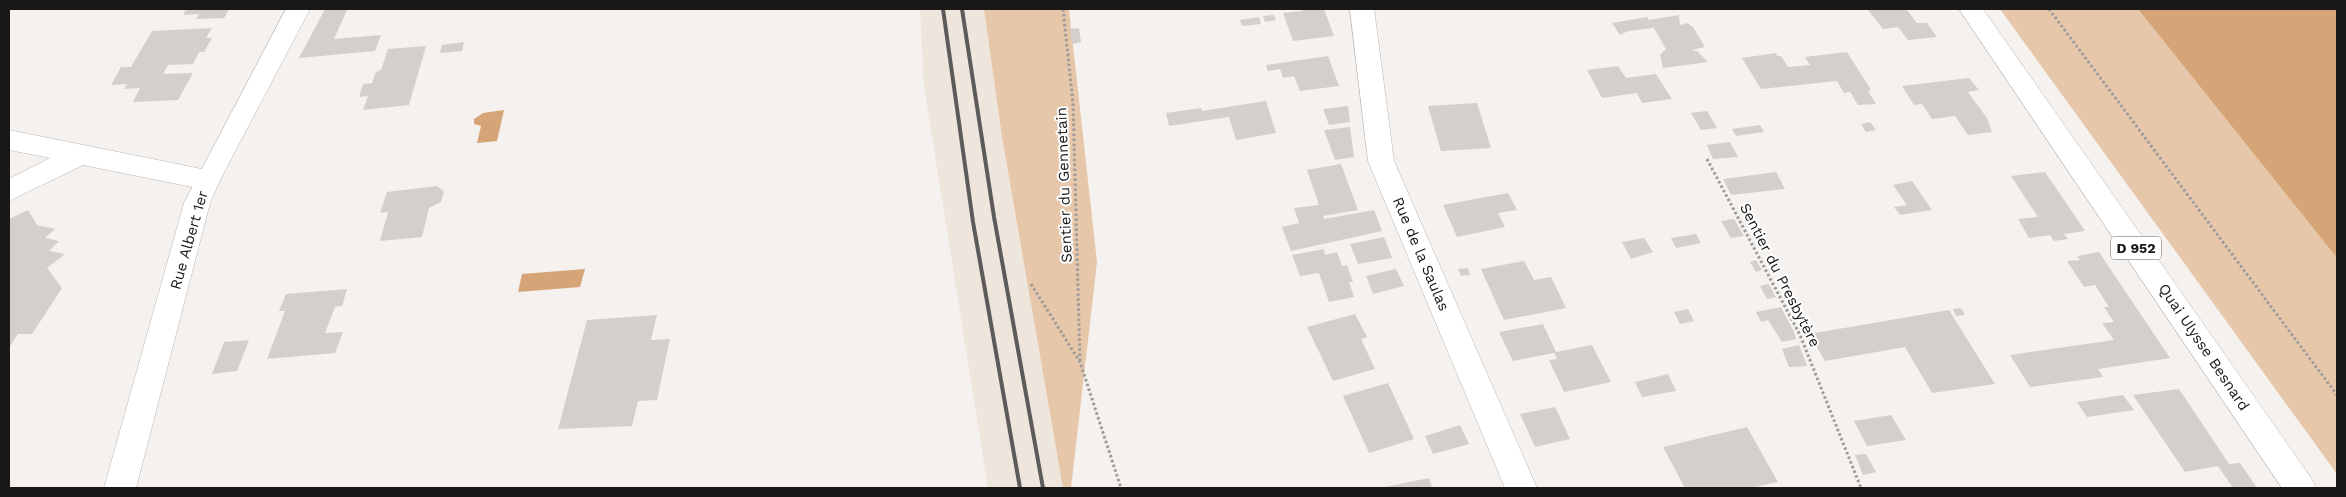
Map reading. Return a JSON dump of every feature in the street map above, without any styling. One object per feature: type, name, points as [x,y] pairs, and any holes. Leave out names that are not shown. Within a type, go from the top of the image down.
[{"type":"street","name":"Rue Albert 1er","points":[[120,488],[198,203],[207,180],[298,9]]},
{"type":"street","name":"Rue de la Saulas","points":[[1362,9],[1381,161],[1520,488]]},
{"type":"street","name":"Quai Ulysse Besnard","points":[[1970,9],[2188,322],[2300,488]]},
{"type":"street","points":[[9,140],[207,180]]},
{"type":"street","points":[[9,191],[81,154]]},
{"type":"path","name":"Sentier du Gennetain","points":[[1062,9],[1073,103],[1080,362]]},
{"type":"path","points":[[2049,9],[2337,395]]},
{"type":"path","name":"Sentier du Presbytère","points":[[1707,159],[1800,335],[1861,488]]},
{"type":"path","points":[[1031,284],[1080,362],[1121,488]]},
{"type":"shaded area","points":[[920,9],[984,9],[1002,137],[1063,488],[988,488],[924,86]]},
{"type":"shaded area","points":[[984,9],[1069,9],[1097,262],[1071,488],[1063,488],[1002,137]]},
{"type":"shaded area","points":[[2000,9],[2138,9],[2337,258],[2337,474]]},
{"type":"shaded area","points":[[2138,9],[2337,9],[2337,258]]},
{"type":"shaded area","points":[[504,110],[497,141],[477,143],[481,126],[474,124],[474,119],[483,113]]},
{"type":"shaded area","points":[[585,269],[580,287],[518,292],[522,274]]},
{"type":"building","points":[[186,9],[229,9],[224,18],[196,19],[199,14],[183,15]]},
{"type":"building","points":[[325,9],[347,10],[334,39],[381,35],[375,51],[299,58]]},
{"type":"building","points":[[1302,9],[1324,9],[1334,36],[1293,41],[1283,13],[1302,11]]},
{"type":"building","points":[[1867,9],[1906,9],[1917,23],[1927,23],[1937,37],[1908,40],[1898,27],[1883,29]]},
{"type":"building","points":[[1274,15],[1276,20],[1265,22],[1263,16]]},
{"type":"building","points":[[1679,15],[1680,25],[1687,23],[1693,27],[1705,47],[1691,50],[1697,51],[1708,62],[1663,68],[1660,55],[1666,49],[1654,28],[1628,31],[1620,35],[1612,23],[1647,17],[1649,20]]},
{"type":"building","points":[[1259,17],[1261,24],[1242,26],[1240,20]]},
{"type":"building","points":[[212,28],[206,38],[212,38],[204,52],[199,52],[193,64],[168,65],[163,74],[193,73],[178,100],[133,102],[140,88],[124,89],[127,84],[111,85],[121,67],[131,67],[152,31]]},
{"type":"building","points":[[1079,28],[1081,42],[1072,44],[1070,29]]},
{"type":"building","points":[[464,42],[462,51],[440,53],[442,45]]},
{"type":"building","points":[[426,46],[409,105],[363,110],[368,96],[359,97],[363,84],[372,83],[376,72],[381,70],[388,49]]},
{"type":"building","points":[[1847,52],[1871,90],[1868,91],[1876,104],[1858,105],[1850,92],[1844,93],[1837,81],[1761,89],[1742,58],[1776,53],[1777,56],[1781,56],[1788,67],[1810,65],[1805,57]]},
{"type":"building","points":[[1328,56],[1339,86],[1300,91],[1294,76],[1283,78],[1280,69],[1268,71],[1266,65]]},
{"type":"building","points":[[1618,66],[1626,78],[1656,74],[1672,99],[1642,103],[1637,93],[1602,98],[1587,70]]},
{"type":"building","points":[[1969,78],[1979,90],[1968,92],[1987,118],[1992,132],[1968,135],[1955,116],[1932,119],[1922,104],[1914,105],[1902,86]]},
{"type":"building","points":[[1266,101],[1276,133],[1236,140],[1229,117],[1169,126],[1166,113],[1201,108],[1202,111]]},
{"type":"building","points":[[1477,103],[1491,148],[1441,151],[1428,106]]},
{"type":"building","points":[[1348,106],[1350,122],[1329,125],[1323,109]]},
{"type":"building","points":[[1707,111],[1717,128],[1701,130],[1691,113]]},
{"type":"building","points":[[1870,122],[1876,130],[1866,132],[1861,124]]},
{"type":"building","points":[[1760,125],[1764,132],[1736,136],[1732,129]]},
{"type":"building","points":[[1350,127],[1354,157],[1335,160],[1324,130]]},
{"type":"building","points":[[1730,142],[1738,157],[1713,159],[1707,145]]},
{"type":"building","points":[[1341,164],[1358,210],[1323,216],[1324,219],[1374,210],[1382,231],[1291,251],[1282,227],[1299,223],[1294,208],[1319,205],[1307,170]]},
{"type":"building","points":[[1776,172],[1785,189],[1731,195],[1723,179]]},
{"type":"building","points":[[2045,172],[2085,231],[2064,234],[2068,239],[2054,241],[2050,235],[2029,238],[2018,219],[2038,217],[2011,176]]},
{"type":"building","points":[[1912,181],[1932,210],[1900,215],[1894,207],[1907,205],[1893,185]]},
{"type":"building","points":[[437,186],[444,191],[441,202],[429,208],[422,237],[380,241],[388,212],[380,213],[387,192]]},
{"type":"building","points":[[1508,193],[1517,210],[1498,213],[1505,227],[1457,237],[1443,205]]},
{"type":"building","points":[[28,210],[37,225],[55,229],[45,238],[59,241],[49,251],[65,254],[47,268],[62,288],[32,334],[18,334],[9,348],[9,219]]},
{"type":"building","points":[[1734,219],[1744,236],[1731,238],[1721,221]]},
{"type":"building","points":[[1696,234],[1701,243],[1676,248],[1671,238]]},
{"type":"building","points":[[1384,237],[1392,258],[1358,264],[1350,244]]},
{"type":"building","points":[[1644,238],[1653,252],[1631,259],[1622,242]]},
{"type":"building","points":[[1324,249],[1325,255],[1337,252],[1342,266],[1347,265],[1353,282],[1349,282],[1354,297],[1329,302],[1319,273],[1300,276],[1292,255]]},
{"type":"building","points":[[2099,252],[2170,358],[2098,369],[2103,377],[2030,387],[2010,355],[2114,340],[2102,323],[2114,322],[2104,307],[2109,307],[2095,285],[2084,287],[2067,261],[2080,260],[2077,256]]},
{"type":"building","points":[[1756,260],[1762,270],[1756,272],[1750,262]]},
{"type":"building","points":[[1524,261],[1534,280],[1551,277],[1566,308],[1504,320],[1481,269]]},
{"type":"building","points":[[1468,268],[1470,275],[1461,276],[1458,269]]},
{"type":"building","points":[[1396,269],[1404,286],[1373,294],[1366,276]]},
{"type":"building","points":[[1769,284],[1776,297],[1767,299],[1760,286]]},
{"type":"building","points":[[347,289],[342,306],[335,307],[325,333],[343,332],[335,353],[267,359],[285,311],[279,311],[286,294]]},
{"type":"building","points":[[1781,307],[1796,339],[1782,342],[1768,320],[1761,322],[1756,312]]},
{"type":"building","points":[[1961,308],[1965,315],[1956,316],[1953,309]]},
{"type":"building","points":[[1688,309],[1694,321],[1680,324],[1674,312]]},
{"type":"building","points":[[1949,310],[1995,384],[1932,393],[1905,347],[1825,361],[1809,334]]},
{"type":"building","points":[[1355,314],[1367,337],[1361,339],[1375,369],[1333,381],[1307,327]]},
{"type":"building","points":[[657,315],[651,340],[670,339],[657,400],[638,401],[632,426],[558,429],[587,320]]},
{"type":"building","points":[[1543,324],[1556,352],[1592,345],[1611,382],[1564,392],[1549,360],[1557,359],[1554,353],[1513,361],[1499,332]]},
{"type":"building","points":[[249,340],[237,371],[212,374],[224,342]]},
{"type":"building","points":[[1799,345],[1807,366],[1789,367],[1782,349]]},
{"type":"building","points":[[1668,374],[1676,391],[1642,397],[1635,382]]},
{"type":"building","points":[[1388,383],[1414,439],[1369,453],[1343,396]]},
{"type":"building","points":[[2179,389],[2229,464],[2240,463],[2257,488],[2233,488],[2218,466],[2185,472],[2133,395]]},
{"type":"building","points":[[2123,395],[2134,410],[2087,417],[2077,402]]},
{"type":"building","points":[[1555,407],[1570,439],[1535,447],[1520,414]]},
{"type":"building","points":[[1891,415],[1906,440],[1867,446],[1854,421]]},
{"type":"building","points":[[1460,425],[1469,444],[1433,454],[1425,436]]},
{"type":"building","points":[[1747,427],[1778,482],[1750,488],[1685,488],[1663,447]]},
{"type":"building","points":[[1866,454],[1876,472],[1863,475],[1855,455]]},
{"type":"building","points":[[1429,478],[1432,488],[1385,488],[1385,487]]},
{"type":"railway","points":[[943,9],[973,222],[1020,488]]},
{"type":"railway","points":[[962,9],[994,217],[1043,488]]}]
